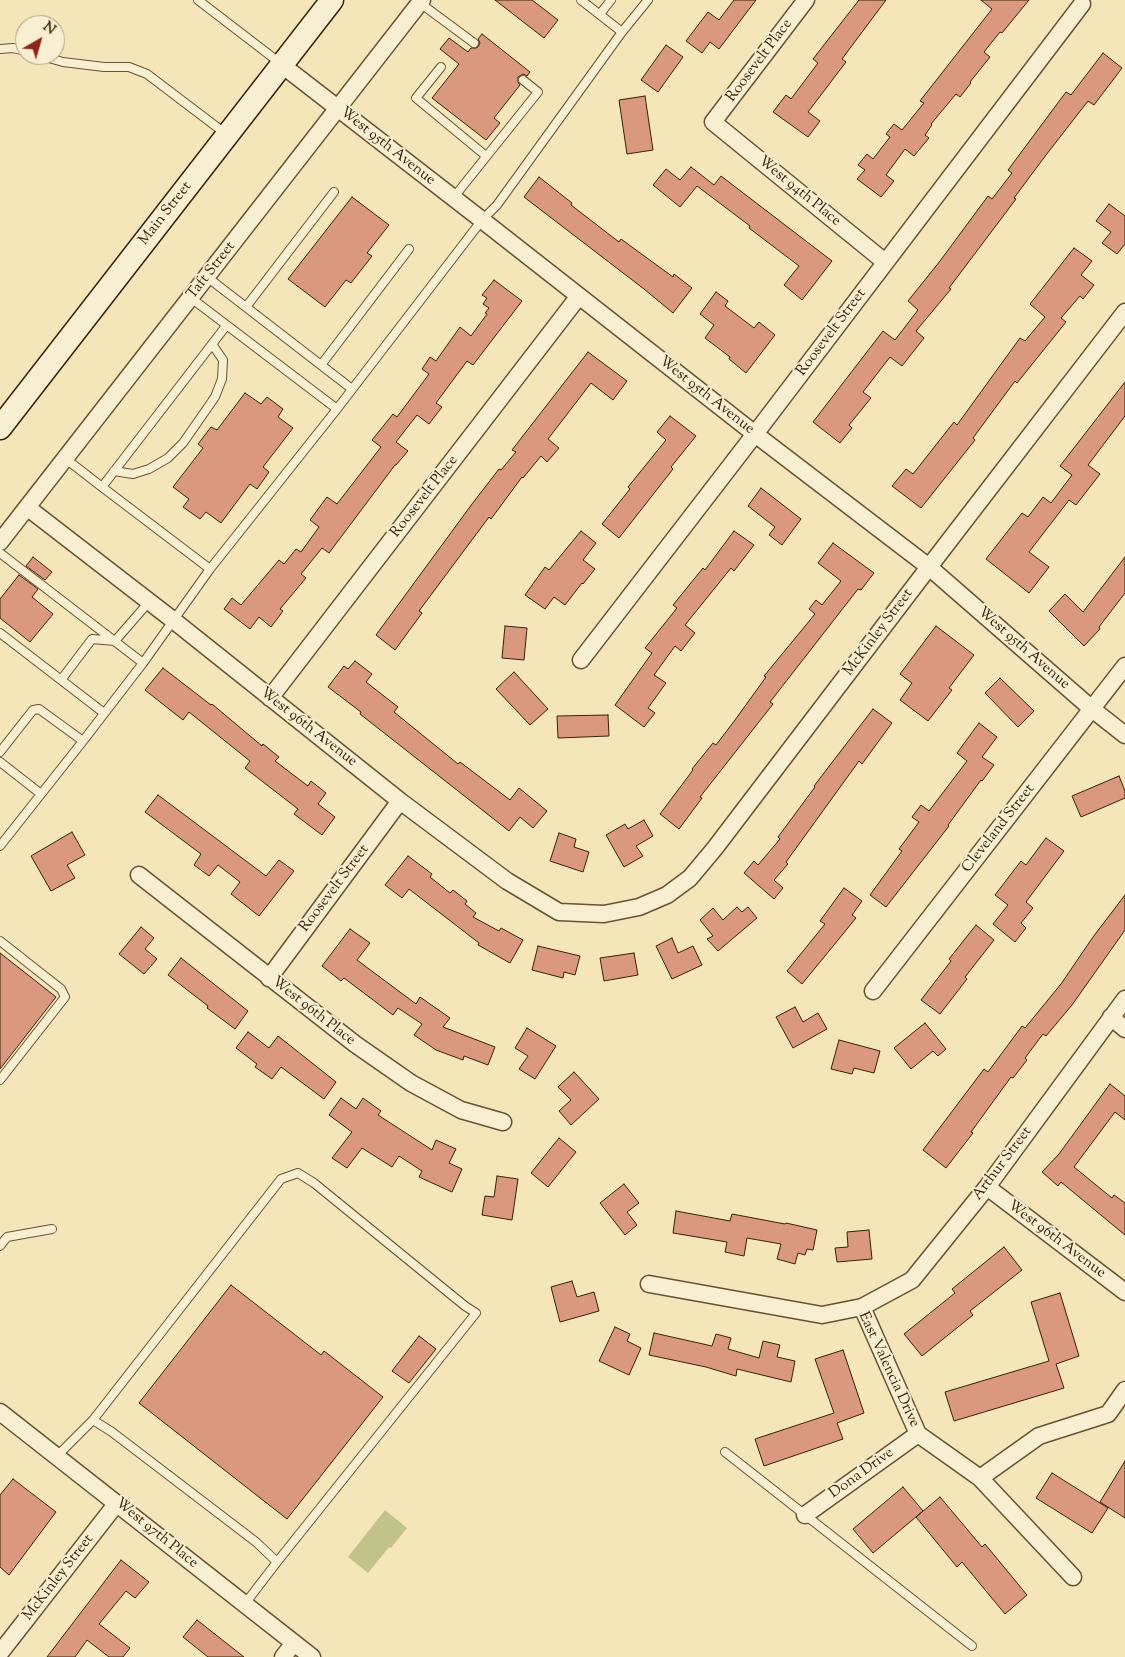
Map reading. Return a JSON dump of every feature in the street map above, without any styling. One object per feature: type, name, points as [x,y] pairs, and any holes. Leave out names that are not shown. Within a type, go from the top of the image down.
[{"type":"main road","name":"Main Street","points":[[0,428],[332,0]]},
{"type":"street","name":"Roosevelt Place","points":[[713,122],[806,0]]},
{"type":"street","name":"Taft Street","points":[[0,542],[421,1]]},
{"type":"street","name":"Roosevelt Street","points":[[581,660],[1082,4]]},
{"type":"street","name":"West 95th Avenue","points":[[282,65],[928,567],[1092,709],[1125,735]]},
{"type":"street","name":"West 94th Place","points":[[713,122],[885,262]]},
{"type":"street","name":"Roosevelt Place","points":[[270,698],[579,296]]},
{"type":"street","name":"McKinley Street","points":[[604,914],[639,907],[667,895],[690,878],[715,848],[928,567],[1125,312]]},
{"type":"street","name":"West 96th Avenue","points":[[28,508],[148,603],[173,620],[400,801],[507,881],[559,912],[604,914]]},
{"type":"street","name":"Cleveland Street","points":[[873,991],[1125,666]]},
{"type":"street","name":"Roosevelt Street","points":[[269,978],[400,801]]},
{"type":"street","name":"West 96th Place","points":[[139,875],[355,1044],[411,1083],[461,1110],[503,1122]]},
{"type":"street","name":"Arthur Street","points":[[862,1307],[912,1280],[987,1187],[1125,999]]},
{"type":"street","points":[[1111,1017],[1125,1029]]},
{"type":"street","name":"West 96th Avenue","points":[[987,1187],[1125,1292]]},
{"type":"street","name":"East Valencia Drive","points":[[649,1284],[822,1315],[862,1307],[918,1434],[980,1478],[1073,1578]]},
{"type":"street","points":[[980,1478],[1039,1436],[1108,1414],[1125,1390]]},
{"type":"street","name":"West 97th Place","points":[[0,1412],[312,1657]]},
{"type":"street","name":"Dona Drive","points":[[805,1515],[918,1434]]},
{"type":"street","name":"McKinley Street","points":[[0,1653],[117,1503]]},
{"type":"street","points":[[283,1657],[294,1643]]},
{"type":"lane","points":[[198,0],[282,65]]},
{"type":"lane","points":[[581,0],[622,32]]},
{"type":"lane","points":[[600,14],[611,0]]},
{"type":"lane","points":[[0,846],[143,663],[210,569],[337,409],[482,220],[497,205],[622,32],[648,0]]},
{"type":"lane","points":[[421,1],[474,44]]},
{"type":"lane","points":[[0,49],[15,49]]},
{"type":"lane","points":[[65,62],[104,67],[129,67],[147,74],[227,136]]},
{"type":"lane","points":[[441,67],[416,98],[486,156]]},
{"type":"lane","points":[[454,197],[538,92],[522,80]]},
{"type":"lane","points":[[246,307],[334,192]]},
{"type":"lane","points":[[321,365],[409,249]]},
{"type":"lane","points":[[207,277],[352,389]]},
{"type":"lane","points":[[191,298],[337,409]]},
{"type":"lane","points":[[102,487],[226,326]]},
{"type":"lane","points":[[114,471],[133,474],[149,469],[168,458],[183,443],[215,397],[222,379],[222,360],[212,344]]},
{"type":"lane","points":[[66,459],[210,569]]},
{"type":"lane","points":[[0,553],[143,663]]},
{"type":"lane","points":[[115,641],[148,603]]},
{"type":"lane","points":[[0,633],[104,713]]},
{"type":"lane","points":[[61,680],[92,639],[115,641]]},
{"type":"lane","points":[[0,752],[33,710],[39,709],[83,741]]},
{"type":"lane","points":[[0,762],[41,794]]},
{"type":"lane","points":[[0,941],[61,988],[65,997],[0,1080]]},
{"type":"lane","points":[[57,1456],[93,1420],[280,1179],[298,1174],[314,1183],[464,1306],[476,1313],[244,1605]]},
{"type":"lane","points":[[0,1246],[7,1237],[52,1229]]},
{"type":"lane","points":[[93,1420],[112,1432],[256,1542],[277,1562]]},
{"type":"lane","points":[[725,1452],[972,1646]]},
{"type":"green space","points":[[385,1510],[407,1528],[368,1573],[348,1557]]},
{"type":"building","points":[[495,0],[532,0],[558,20],[544,38]]},
{"type":"building","points":[[734,0],[756,0],[719,49],[710,42],[702,53],[686,41],[708,12],[719,20]]},
{"type":"building","points":[[859,0],[886,0],[842,59],[846,62],[808,112],[820,121],[808,137],[773,112],[786,95],[791,99],[818,63],[813,59]]},
{"type":"building","points":[[981,0],[1029,0],[984,52],[990,57],[960,97],[956,94],[931,124],[925,135],[929,138],[914,156],[905,149],[886,175],[894,181],[881,197],[857,179],[865,170],[858,165],[867,154],[873,159],[890,137],[886,134],[894,124],[902,130],[924,103],[920,101],[992,9]]},
{"type":"building","points":[[482,34],[530,72],[527,76],[523,74],[518,77],[520,85],[494,118],[500,123],[486,140],[432,98],[459,64],[440,49],[449,38],[468,52],[471,48],[478,47],[480,43],[478,39]]},
{"type":"building","points":[[666,45],[683,57],[658,92],[641,80]]},
{"type":"building","points":[[1103,53],[1122,68],[1094,105],[1088,101],[1014,198],[1016,199],[949,288],[951,289],[916,331],[924,338],[902,366],[890,357],[863,392],[871,398],[849,425],[852,428],[840,443],[813,422],[883,331],[895,340],[918,310],[908,301],[988,196],[992,199],[1012,173],[1008,170],[1066,92],[1071,95]]},
{"type":"building","points":[[645,96],[653,150],[627,154],[619,100]]},
{"type":"building","points":[[691,167],[714,185],[721,176],[832,261],[802,300],[784,285],[799,266],[749,228],[750,226],[697,186],[680,207],[653,185],[666,169],[680,180]]},
{"type":"building","points":[[539,177],[572,203],[571,205],[619,242],[621,239],[673,277],[674,274],[692,288],[673,313],[524,197]]},
{"type":"building","points":[[352,197],[389,225],[367,253],[372,256],[351,283],[346,280],[325,307],[288,279]]},
{"type":"building","points":[[1109,204],[1125,216],[1125,244],[1117,254],[1102,243],[1111,232],[1096,221]]},
{"type":"building","points":[[1074,248],[1092,261],[1081,275],[1094,285],[1083,299],[1080,296],[1061,318],[1066,322],[1017,383],[1015,381],[973,438],[975,440],[921,508],[892,486],[906,469],[913,474],[954,422],[957,425],[1020,338],[1025,341],[1045,317],[1030,304]]},
{"type":"building","points":[[494,280],[522,301],[473,365],[467,361],[436,403],[442,407],[429,424],[417,415],[396,442],[408,451],[395,465],[329,553],[322,548],[301,574],[306,578],[280,609],[283,611],[271,627],[259,617],[250,629],[224,609],[232,598],[241,605],[279,560],[284,564],[296,549],[301,552],[319,527],[310,520],[327,497],[337,504],[381,447],[372,440],[393,414],[397,417],[429,374],[422,369],[430,357],[436,361],[460,327],[471,336],[487,314],[485,313],[489,308],[483,304],[487,298],[482,295]]},
{"type":"building","points":[[716,292],[728,301],[725,306],[754,328],[759,322],[775,335],[746,373],[729,359],[730,357],[705,338],[714,325],[700,314]]},
{"type":"building","points":[[588,352],[627,381],[613,400],[591,383],[548,439],[559,448],[547,462],[541,456],[522,477],[491,519],[489,517],[419,611],[422,613],[395,650],[376,635],[472,504],[499,469],[501,470],[516,452],[512,450]]},
{"type":"building","points":[[1125,382],[1125,416],[1088,465],[1100,474],[1076,505],[1069,500],[1029,552],[1049,567],[1029,593],[986,559],[1022,513],[1028,517],[1043,497],[1051,503],[1072,475],[1060,466]]},
{"type":"building","points":[[245,393],[261,404],[267,397],[283,409],[278,417],[293,428],[263,467],[269,472],[257,489],[250,484],[221,523],[206,512],[200,519],[183,507],[189,499],[173,487],[203,448],[198,444],[211,427],[217,430]]},
{"type":"building","points":[[670,416],[696,436],[671,467],[673,469],[619,538],[602,524],[630,489],[628,487],[666,440],[657,432]]},
{"type":"building","points":[[761,488],[801,519],[782,545],[769,535],[775,527],[748,506]]},
{"type":"building","points":[[581,531],[596,543],[583,560],[595,569],[565,605],[554,597],[545,609],[525,595],[545,567],[549,570]]},
{"type":"building","points":[[734,531],[754,545],[734,571],[731,568],[685,625],[695,633],[681,651],[675,646],[654,675],[666,683],[648,708],[655,713],[644,727],[615,705],[652,653],[645,648],[677,608],[673,605],[703,568],[705,570]]},
{"type":"building","points":[[833,543],[874,573],[861,590],[858,589],[770,702],[773,704],[700,797],[702,798],[679,829],[660,814],[692,769],[713,743],[716,745],[735,720],[766,677],[764,676],[815,614],[809,609],[816,600],[822,605],[841,581],[818,563]]},
{"type":"building","points":[[33,557],[52,572],[45,580],[26,566]]},
{"type":"building","points":[[1125,557],[1125,593],[1099,627],[1100,629],[1084,646],[1049,611],[1065,594],[1083,612]]},
{"type":"building","points":[[19,575],[38,589],[32,597],[53,614],[30,642],[0,618],[0,599]]},
{"type":"building","points":[[505,626],[527,628],[524,660],[502,658]]},
{"type":"building","points":[[936,626],[974,655],[949,688],[952,690],[928,721],[900,700],[912,683],[900,674]]},
{"type":"building","points":[[355,661],[372,674],[366,682],[398,707],[394,712],[458,764],[460,762],[510,800],[519,788],[547,811],[533,828],[520,817],[509,831],[328,687],[344,666],[348,669]]},
{"type":"building","points":[[163,668],[212,704],[262,746],[263,744],[279,757],[275,761],[308,786],[311,781],[326,793],[318,804],[335,817],[322,835],[294,814],[298,809],[245,768],[250,761],[189,712],[183,720],[145,690]]},
{"type":"building","points":[[514,672],[548,709],[530,725],[496,689]]},
{"type":"building","points":[[1000,678],[1034,711],[1018,727],[985,693]]},
{"type":"building","points":[[873,709],[892,723],[862,764],[859,761],[786,862],[788,864],[774,880],[783,888],[774,899],[744,873],[754,861],[758,865],[780,839],[778,837],[814,786]]},
{"type":"building","points":[[608,715],[609,736],[558,738],[557,716]]},
{"type":"building","points":[[979,723],[997,737],[982,757],[994,765],[886,907],[870,895],[902,851],[899,849],[919,822],[912,817],[921,805],[929,811],[967,761],[957,753]]},
{"type":"building","points":[[1119,776],[1125,791],[1125,798],[1081,817],[1072,796]]},
{"type":"building","points":[[158,795],[266,876],[279,860],[294,871],[259,916],[231,894],[240,882],[218,865],[209,876],[194,865],[201,854],[145,812]]},
{"type":"building","points":[[644,820],[653,836],[636,846],[643,856],[624,867],[606,835],[625,824],[628,829]]},
{"type":"building","points":[[72,832],[85,855],[67,865],[75,878],[51,891],[31,856]]},
{"type":"building","points":[[559,833],[576,839],[574,847],[589,852],[583,872],[550,861]]},
{"type":"building","points":[[1046,838],[1064,851],[1026,902],[1033,908],[1021,923],[1026,928],[1015,942],[993,924],[1008,905],[995,895],[1021,861],[1026,865]]},
{"type":"building","points":[[408,856],[432,874],[430,877],[450,893],[453,890],[467,901],[465,904],[476,913],[473,917],[499,931],[501,928],[523,940],[510,963],[478,945],[479,943],[409,889],[402,898],[385,885]]},
{"type":"building","points":[[844,888],[862,901],[852,915],[856,918],[802,984],[787,971],[825,924],[820,921]]},
{"type":"building","points":[[1125,895],[1125,930],[1072,1005],[1046,1036],[1043,1034],[1025,1058],[1027,1060],[1013,1078],[1011,1077],[971,1132],[973,1133],[946,1168],[923,1150],[984,1069],[988,1072],[1022,1026],[1025,1028],[1061,984]]},
{"type":"building","points":[[737,907],[742,912],[748,907],[757,918],[718,951],[707,939],[713,936],[700,920],[713,908],[723,920]]},
{"type":"building","points":[[976,925],[994,940],[965,977],[967,979],[940,1014],[921,1000],[951,961],[949,959]]},
{"type":"building","points":[[141,927],[154,938],[145,949],[157,959],[144,974],[119,954]]},
{"type":"building","points":[[350,929],[370,943],[357,960],[416,1004],[420,997],[450,1018],[443,1027],[495,1047],[488,1065],[464,1056],[463,1060],[436,1050],[414,1035],[422,1024],[398,1008],[393,1015],[344,978],[341,981],[322,966]]},
{"type":"building","points":[[672,938],[678,953],[693,946],[702,965],[672,979],[656,946]]},
{"type":"building","points":[[538,946],[580,956],[575,975],[564,972],[563,978],[532,970]]},
{"type":"building","points":[[0,953],[56,997],[0,1069]]},
{"type":"building","points":[[634,953],[638,975],[604,981],[600,958]]},
{"type":"building","points":[[181,958],[248,1011],[235,1029],[168,975]]},
{"type":"building","points":[[795,1007],[803,1022],[818,1013],[827,1029],[793,1048],[776,1017]]},
{"type":"building","points":[[925,1023],[946,1049],[938,1056],[933,1051],[911,1069],[894,1048]]},
{"type":"building","points":[[527,1028],[556,1046],[535,1079],[519,1069],[528,1056],[515,1048]]},
{"type":"building","points":[[248,1032],[269,1048],[278,1036],[336,1082],[324,1099],[281,1067],[272,1079],[255,1067],[257,1064],[236,1048]]},
{"type":"building","points":[[839,1040],[880,1051],[874,1073],[854,1068],[852,1074],[831,1069]]},
{"type":"building","points":[[574,1072],[599,1099],[571,1125],[559,1111],[571,1100],[558,1087]]},
{"type":"building","points":[[1110,1084],[1125,1096],[1125,1120],[1115,1112],[1074,1167],[1112,1198],[1114,1195],[1125,1203],[1125,1235],[1061,1182],[1058,1186],[1042,1172],[1059,1154]]},
{"type":"building","points":[[341,1098],[356,1109],[363,1098],[381,1111],[378,1115],[432,1150],[436,1140],[456,1149],[449,1163],[462,1169],[452,1192],[419,1177],[422,1171],[399,1156],[392,1167],[362,1148],[347,1168],[332,1158],[352,1132],[329,1115]]},
{"type":"building","points":[[559,1138],[576,1152],[548,1187],[531,1173]]},
{"type":"building","points":[[497,1176],[518,1179],[512,1220],[482,1215],[485,1196],[494,1197]]},
{"type":"building","points":[[624,1184],[639,1203],[627,1212],[637,1225],[625,1235],[600,1203]]},
{"type":"building","points":[[676,1211],[730,1221],[732,1214],[817,1230],[813,1250],[807,1249],[805,1255],[798,1253],[795,1264],[777,1259],[781,1244],[747,1238],[744,1256],[725,1252],[727,1242],[673,1233]]},
{"type":"building","points":[[869,1230],[872,1259],[837,1262],[835,1248],[848,1247],[847,1232]]},
{"type":"building","points":[[1004,1247],[1022,1270],[970,1311],[973,1315],[922,1356],[904,1334],[955,1293],[952,1289]]},
{"type":"building","points":[[572,1281],[577,1297],[594,1292],[599,1311],[560,1322],[551,1287]]},
{"type":"building","points":[[231,1285],[321,1355],[324,1351],[383,1397],[287,1519],[139,1403]]},
{"type":"building","points":[[1060,1293],[1079,1356],[1056,1364],[1064,1388],[954,1421],[945,1392],[1049,1361],[1031,1302]]},
{"type":"building","points":[[615,1327],[630,1334],[627,1341],[641,1348],[629,1375],[599,1361]]},
{"type":"building","points":[[654,1333],[712,1346],[716,1334],[731,1338],[728,1349],[759,1358],[763,1341],[780,1345],[777,1357],[795,1361],[791,1382],[737,1369],[736,1376],[706,1367],[649,1355]]},
{"type":"building","points":[[419,1336],[436,1349],[409,1383],[392,1371]]},
{"type":"building","points":[[843,1350],[864,1413],[837,1423],[843,1439],[764,1466],[755,1439],[834,1413],[815,1359]]},
{"type":"building","points":[[1125,1461],[1125,1518],[1100,1502]]},
{"type":"building","points":[[1052,1473],[1108,1508],[1092,1533],[1036,1498]]},
{"type":"building","points":[[13,1479],[56,1512],[9,1575],[0,1567],[0,1495]]},
{"type":"building","points":[[903,1487],[923,1511],[873,1553],[853,1529]]},
{"type":"building","points":[[940,1497],[982,1547],[985,1544],[1027,1595],[1005,1614],[962,1562],[957,1567],[916,1517]]},
{"type":"building","points":[[121,1560],[149,1582],[135,1598],[126,1591],[99,1624],[130,1648],[123,1657],[109,1657],[87,1640],[75,1657],[47,1657]]},
{"type":"building","points":[[197,1620],[244,1657],[208,1657],[183,1637]]}]
